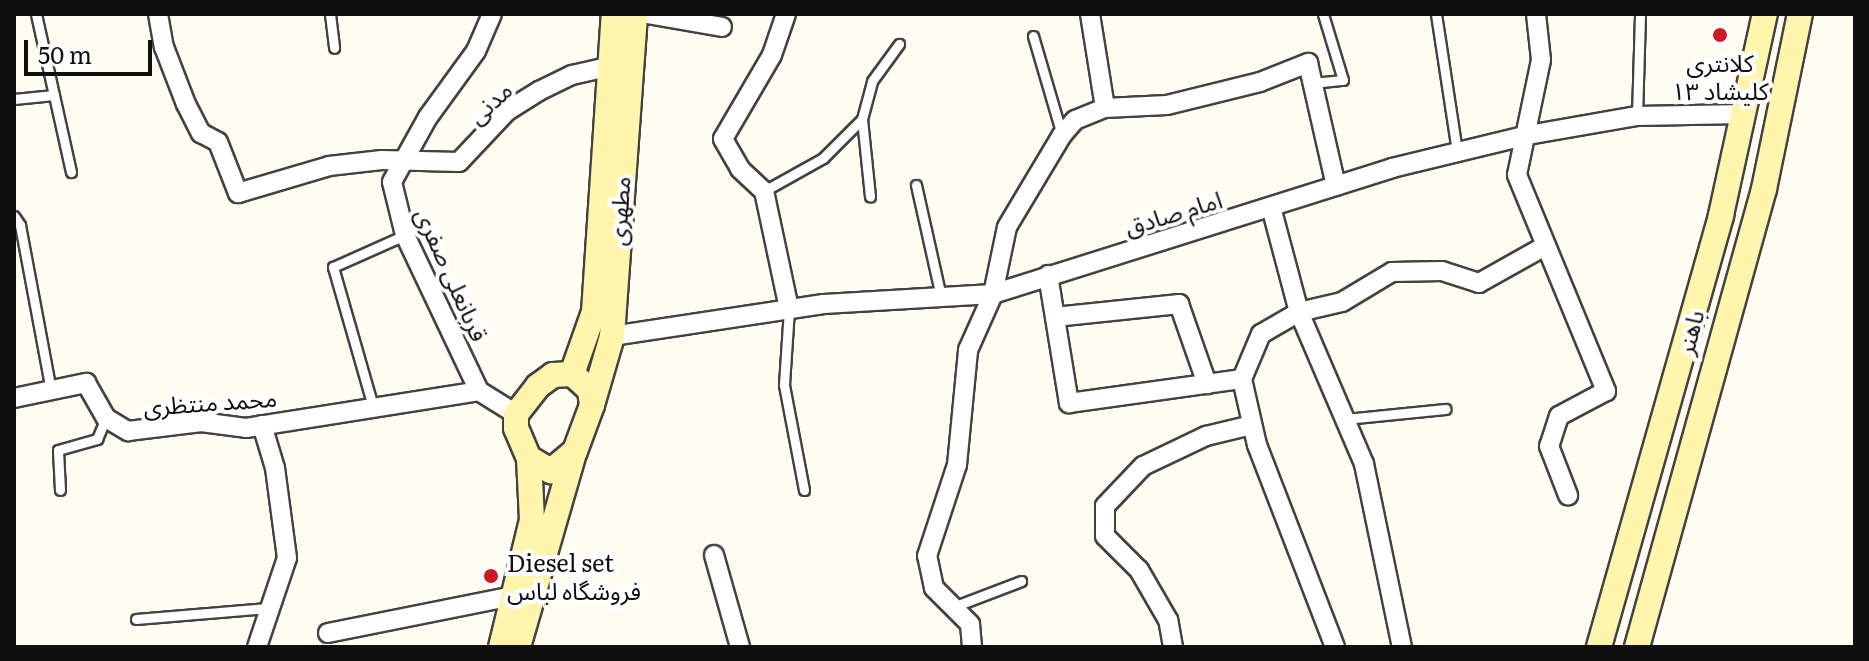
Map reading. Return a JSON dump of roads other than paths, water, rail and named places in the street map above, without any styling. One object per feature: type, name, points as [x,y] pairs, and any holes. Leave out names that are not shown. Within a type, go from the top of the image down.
[{"type":"main road","name":"مطهری","points":[[592,405],[619,64],[614,14]]},
{"type":"main road","name":"مطهری","points":[[619,64],[635,14]]},
{"type":"main road","name":"باهنر","points":[[1599,647],[1696,307],[1744,114],[1765,14]]},
{"type":"main road","name":"باهنر","points":[[1637,647],[1764,189],[1800,14]]},
{"type":"main road","points":[[1696,307],[1729,314]]},
{"type":"main road","name":"مطهری","points":[[572,374],[600,334]]},
{"type":"main road","points":[[501,647],[532,520],[529,458],[516,428],[516,414],[538,386],[553,375],[572,374],[590,390],[592,405],[575,451],[518,647]]},
{"type":"main road","points":[[529,458],[551,471],[575,451]]},
{"type":"street","name":"مدنی","points":[[158,14],[164,47],[186,104],[201,133],[218,142],[238,193],[329,166],[382,160],[402,164],[466,159],[507,111],[572,75],[619,64]]},
{"type":"street","name":"قربانعلی صفری","points":[[479,391],[405,235],[392,182],[428,117],[476,51],[492,14]]},
{"type":"street","points":[[647,14],[722,27]]},
{"type":"street","points":[[786,14],[772,55],[723,139],[740,169],[764,191],[789,309]]},
{"type":"street","points":[[1090,14],[1105,108]]},
{"type":"street","points":[[1536,14],[1541,60],[1528,135],[1517,175],[1606,391],[1559,416],[1549,446],[1568,495]]},
{"type":"street","points":[[972,647],[970,624],[934,588],[927,556],[957,465],[968,350],[993,294],[1007,227],[1062,135],[1075,120],[1105,108],[1167,105],[1260,82],[1308,63],[1336,186]]},
{"type":"street","name":"امام صادق","points":[[600,334],[789,309],[993,294],[1336,186],[1457,152],[1528,135],[1637,116],[1744,114]]},
{"type":"street","points":[[1271,207],[1299,312],[1364,464],[1402,647]]},
{"type":"street","points":[[1335,647],[1252,425],[1242,379],[1261,334],[1299,312],[1342,302],[1392,272],[1442,271],[1479,283],[1545,246]]},
{"type":"street","points":[[1048,275],[1069,403],[1242,379]]},
{"type":"street","points":[[1055,317],[1179,304],[1207,384]]},
{"type":"street","points":[[14,398],[86,383],[106,418]]},
{"type":"street","points":[[479,391],[516,414]]},
{"type":"street","name":"محمد منتظری","points":[[106,418],[128,431],[201,422],[262,425],[350,409],[374,410],[479,391]]},
{"type":"street","points":[[257,647],[287,558],[275,468],[262,425]]},
{"type":"street","points":[[1173,647],[1168,620],[1139,570],[1105,536],[1105,506],[1143,466],[1206,436],[1252,425]]},
{"type":"street","points":[[714,555],[740,647]]},
{"type":"street","points":[[328,633],[514,596]]},
{"type":"lane","points":[[36,14],[71,172]]},
{"type":"lane","points":[[330,14],[334,48]]},
{"type":"lane","points":[[1313,83],[1343,80],[1323,14]]},
{"type":"lane","points":[[1436,14],[1457,152]]},
{"type":"lane","points":[[1637,116],[1640,14]]},
{"type":"lane","points":[[1033,36],[1062,135]]},
{"type":"lane","points":[[870,197],[862,119],[872,81],[899,44]]},
{"type":"lane","points":[[14,99],[54,95]]},
{"type":"lane","points":[[764,191],[823,158],[862,119]]},
{"type":"lane","points":[[916,185],[941,297]]},
{"type":"lane","points":[[14,216],[20,225],[51,390]]},
{"type":"lane","points":[[374,410],[333,267],[405,235]]},
{"type":"lane","points":[[789,309],[784,385],[804,490]]},
{"type":"lane","points":[[1345,419],[1446,409]]},
{"type":"lane","points":[[60,490],[58,450],[97,439],[106,418]]},
{"type":"lane","points":[[953,607],[1021,581]]},
{"type":"lane","points":[[136,619],[268,608]]},
{"type":"place","name":"کلانتری ۱۳ کلیشاد","points":[[1720,35]]},
{"type":"place","name":"Diesel set فروشگاه لباس","points":[[491,576]]}]
